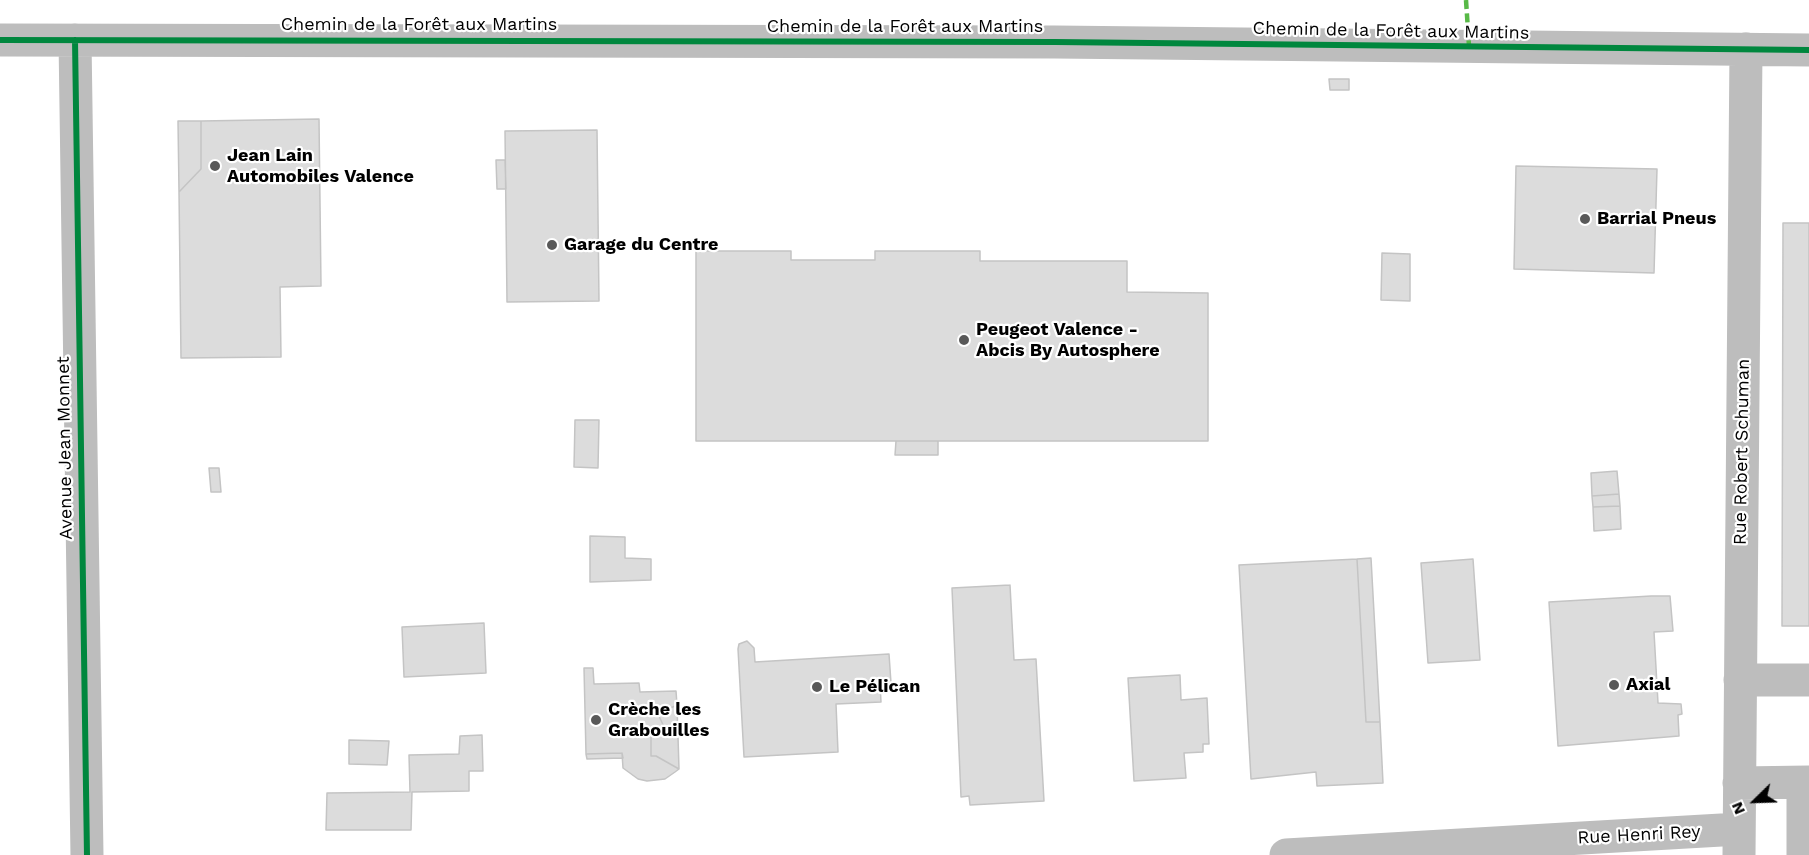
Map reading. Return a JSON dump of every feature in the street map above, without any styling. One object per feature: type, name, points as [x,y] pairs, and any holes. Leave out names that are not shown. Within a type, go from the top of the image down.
[{"type":"street","name":"Chemin de la Forêt aux Martins","points":[[0,40],[1031,42],[1809,50]]},
{"type":"street","name":"Avenue Jean Monnet","points":[[75,40],[87,855]]},
{"type":"street","name":"Rue Robert Schuman","points":[[1739,842],[1746,49]]},
{"type":"street","points":[[1740,680],[1809,680]]},
{"type":"street","points":[[1739,783],[1806,782],[1803,855]]},
{"type":"street","name":"Rue Henri Rey","points":[[1286,855],[1739,842]]},
{"type":"building","points":[[1329,79],[1349,79],[1349,90],[1330,90]]},
{"type":"building","points":[[319,119],[321,286],[280,287],[281,357],[181,358],[179,192],[201,169],[201,121]]},
{"type":"building","points":[[178,121],[201,121],[201,169],[179,192]]},
{"type":"building","name":"Garage du Centre","points":[[597,130],[599,301],[507,302],[505,131]]},
{"type":"building","points":[[496,160],[505,160],[506,189],[497,189]]},
{"type":"building","name":"Barrial Pneus","points":[[1516,166],[1657,169],[1654,273],[1514,269]]},
{"type":"building","points":[[1783,223],[1809,223],[1809,626],[1782,626]]},
{"type":"building","points":[[696,251],[791,251],[791,260],[875,260],[875,251],[980,251],[980,261],[1127,261],[1127,292],[1208,293],[1208,441],[696,441]]},
{"type":"building","points":[[1382,253],[1410,254],[1410,301],[1381,300]]},
{"type":"building","points":[[575,420],[599,420],[598,468],[574,467]]},
{"type":"building","points":[[896,441],[938,441],[938,455],[895,455]]},
{"type":"building","points":[[209,468],[219,468],[221,492],[211,492]]},
{"type":"building","points":[[1617,471],[1619,494],[1592,496],[1591,473]]},
{"type":"building","points":[[1619,494],[1620,506],[1593,507],[1592,496]]},
{"type":"building","points":[[1620,506],[1621,529],[1594,531],[1593,507]]},
{"type":"building","points":[[590,536],[625,537],[625,558],[651,559],[651,580],[590,582]]},
{"type":"building","points":[[1371,558],[1380,722],[1366,722],[1357,559]]},
{"type":"building","points":[[1357,559],[1366,722],[1380,722],[1383,783],[1317,786],[1316,772],[1251,779],[1239,565]]},
{"type":"building","points":[[1473,559],[1480,660],[1428,663],[1421,563]]},
{"type":"building","points":[[1010,585],[1014,660],[1036,659],[1044,801],[970,805],[969,796],[961,797],[952,588]]},
{"type":"building","points":[[1670,596],[1673,631],[1654,632],[1658,703],[1681,704],[1682,714],[1678,715],[1679,736],[1558,746],[1549,602]]},
{"type":"building","points":[[484,623],[486,673],[404,677],[402,627]]},
{"type":"building","points":[[747,641],[754,648],[755,662],[889,654],[891,683],[880,683],[881,702],[836,704],[838,752],[744,757],[738,649],[739,644]]},
{"type":"building","points":[[584,668],[593,668],[594,684],[639,683],[640,692],[676,691],[677,705],[658,714],[665,729],[651,736],[651,756],[656,756],[679,769],[665,779],[647,781],[638,779],[623,768],[622,753],[586,754]]},
{"type":"building","points":[[1180,675],[1181,700],[1207,698],[1209,744],[1203,744],[1203,752],[1184,753],[1186,778],[1134,781],[1128,678]]},
{"type":"building","points":[[677,705],[679,769],[656,756],[651,756],[651,736],[665,729],[658,714]]},
{"type":"building","points":[[482,735],[483,771],[469,771],[469,791],[412,792],[411,830],[326,830],[327,793],[410,792],[409,755],[459,754],[460,736]]},
{"type":"building","points":[[349,740],[389,741],[387,765],[349,764]]},
{"type":"building","points":[[622,753],[623,758],[587,759],[586,754]]},
{"type":"marked path","points":[[1466,0],[1469,46]]},
{"type":"cycle path","points":[[0,40],[1055,42],[1809,50]]},
{"type":"cycle path","points":[[75,40],[87,855]]},
{"type":"place","name":"Jean Lain Automobiles Valence","points":[[215,166]]},
{"type":"place","name":"Barrial Pneus","points":[[1585,219]]},
{"type":"place","name":"Garage du Centre","points":[[552,245]]},
{"type":"place","name":"Peugeot Valence - Abcis By Autosphere","points":[[964,340]]},
{"type":"place","name":"Axial","points":[[1614,685]]},
{"type":"place","name":"Le Pélican","points":[[817,687]]},
{"type":"place","name":"Crèche les Grabouilles","points":[[596,720]]}]
